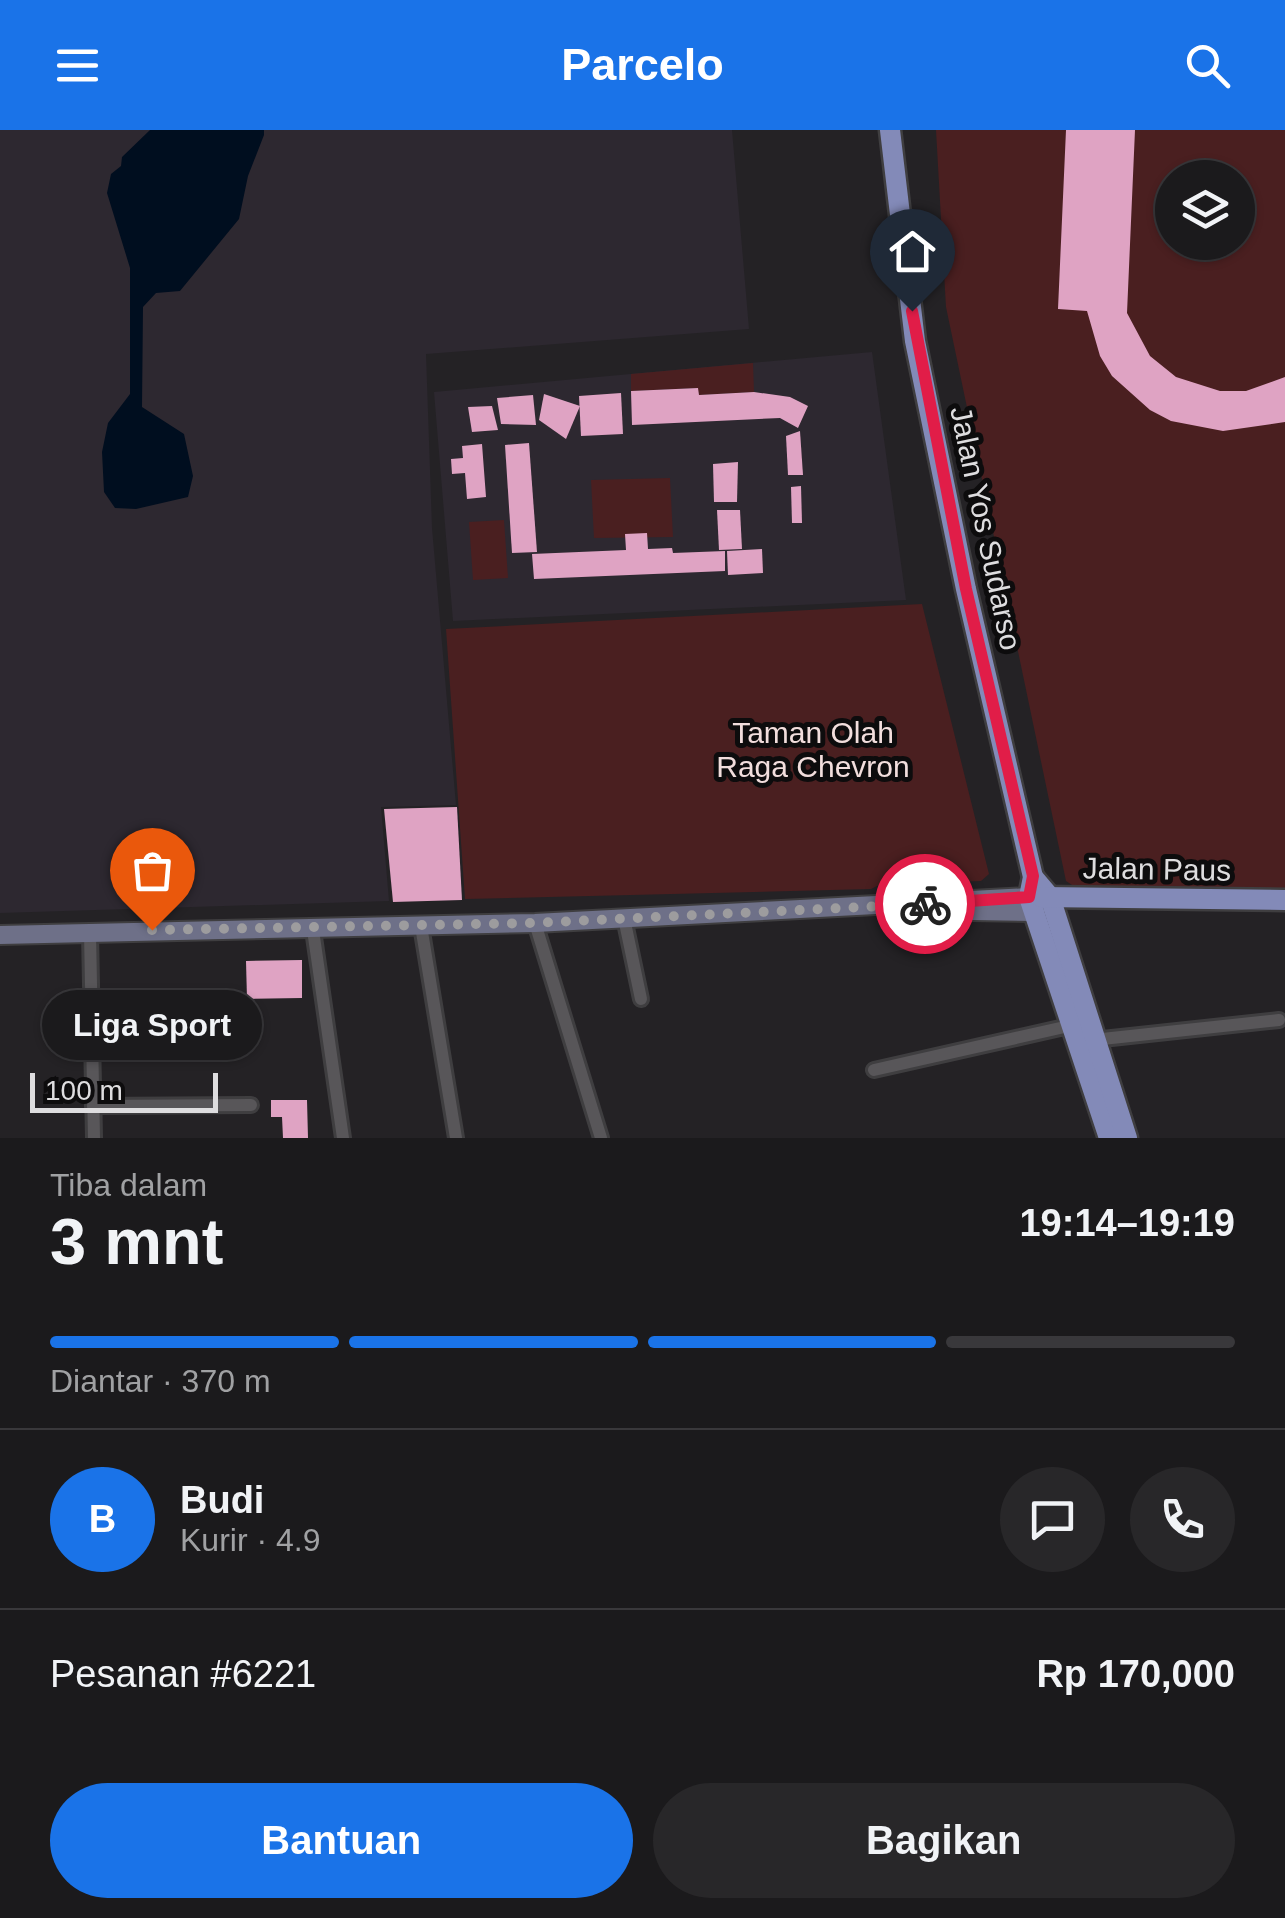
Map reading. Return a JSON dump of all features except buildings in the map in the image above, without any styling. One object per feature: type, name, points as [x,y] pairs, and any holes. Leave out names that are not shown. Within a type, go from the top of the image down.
[{"type":"main road","name":"Jalan Yos Sudarso","points":[[890,130],[915,342],[966,589],[1069,1026],[1108,1138]]},
{"type":"main road","name":"Jalan Yos Sudarso","points":[[1040,899],[1127,1138]]},
{"type":"main road","name":"Jalan Paus","points":[[1040,899],[1285,900]]},
{"type":"main road","name":"Jalan Paus","points":[[1040,899],[1285,913]]},
{"type":"main road","points":[[0,935],[534,923],[1040,899]]},
{"type":"street","points":[[624,918],[641,999]]},
{"type":"street","points":[[534,923],[601,1138]]},
{"type":"street","points":[[422,926],[456,1138]]},
{"type":"street","points":[[313,930],[343,1138]]},
{"type":"street","points":[[90,933],[94,1138]]},
{"type":"street","points":[[1093,1040],[1279,1020]]},
{"type":"street","points":[[874,1070],[1069,1026]]},
{"type":"street","points":[[92,1106],[251,1105]]},
{"type":"shaded area","points":[[0,130],[732,130],[749,329],[426,354],[432,528],[456,805],[381,807],[389,901],[0,913]]},
{"type":"shaded area","points":[[872,352],[906,600],[453,621],[434,392]]},
{"type":"green space","points":[[936,130],[1285,130],[1285,889],[1078,889],[1066,881],[946,307]]},
{"type":"green space","points":[[753,363],[754,392],[699,395],[697,388],[631,391],[631,374]]},
{"type":"green space","points":[[670,478],[673,537],[594,538],[591,480]]},
{"type":"green space","points":[[504,520],[508,578],[473,580],[469,522]]},
{"type":"green space","name":"Taman Olah Raga Chevron","points":[[922,604],[989,874],[981,881],[879,885],[871,889],[465,899],[446,629]]},
{"type":"water","points":[[150,130],[264,130],[264,135],[248,176],[239,219],[180,291],[156,293],[143,307],[142,407],[184,434],[193,476],[188,497],[136,509],[115,508],[104,492],[102,452],[108,423],[130,394],[130,268],[107,193],[111,174],[121,166],[122,157]]},
{"type":"way so far","points":[[152,930],[534,923],[925,904]]},
{"type":"place","name":"Liga Sport","points":[[152,930]]},
{"type":"route","points":[[912,311],[966,589],[1033,876],[1029,897],[925,904]]}]
